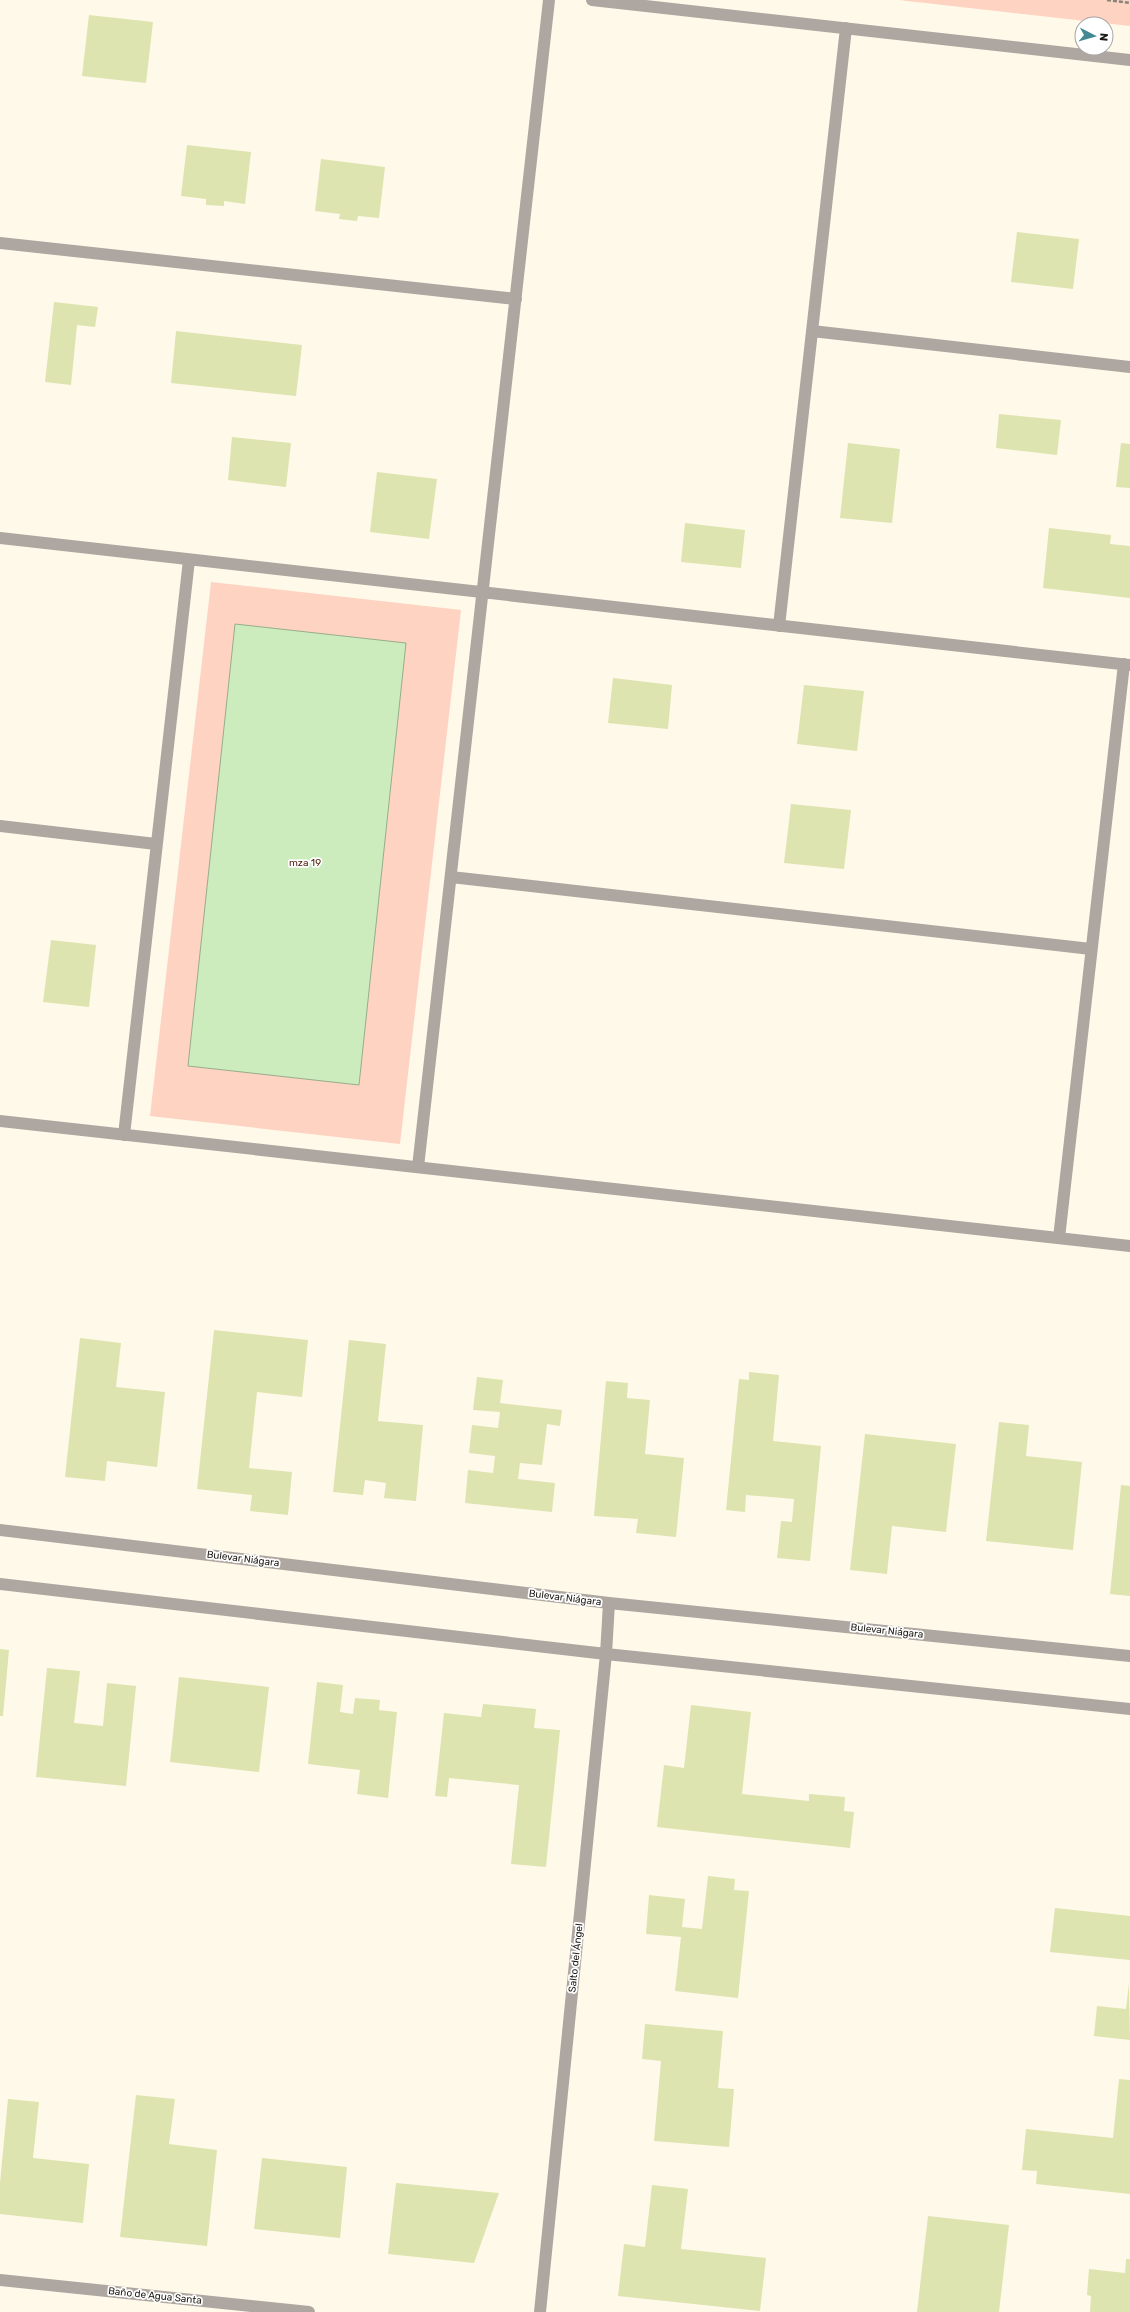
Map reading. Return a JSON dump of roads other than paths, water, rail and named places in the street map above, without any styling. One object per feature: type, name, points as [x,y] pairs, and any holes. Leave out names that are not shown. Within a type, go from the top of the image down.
[{"type":"street","points":[[418,1167],[549,0]]},
{"type":"street","points":[[592,0],[1130,60]]},
{"type":"street","points":[[779,626],[846,28]]},
{"type":"street","points":[[0,243],[516,299]]},
{"type":"street","points":[[812,331],[1130,367]]},
{"type":"street","points":[[0,538],[1127,665],[1091,949],[1059,1238]]},
{"type":"street","points":[[124,1135],[189,560]]},
{"type":"street","points":[[0,826],[156,844]]},
{"type":"street","points":[[451,877],[1091,949]]},
{"type":"street","points":[[0,1121],[1130,1246]]},
{"type":"street","name":"Bulevar Niágara","points":[[0,1530],[609,1603],[1130,1656]]},
{"type":"street","points":[[0,1584],[606,1654],[1130,1709]]},
{"type":"street","name":"Salto del Ángel","points":[[540,2312],[606,1654],[609,1603]]},
{"type":"street","name":"Baño de Agua Santa","points":[[0,2280],[309,2312]]},
{"type":"park label","name":"mza 19","points":[[305,863]]}]
